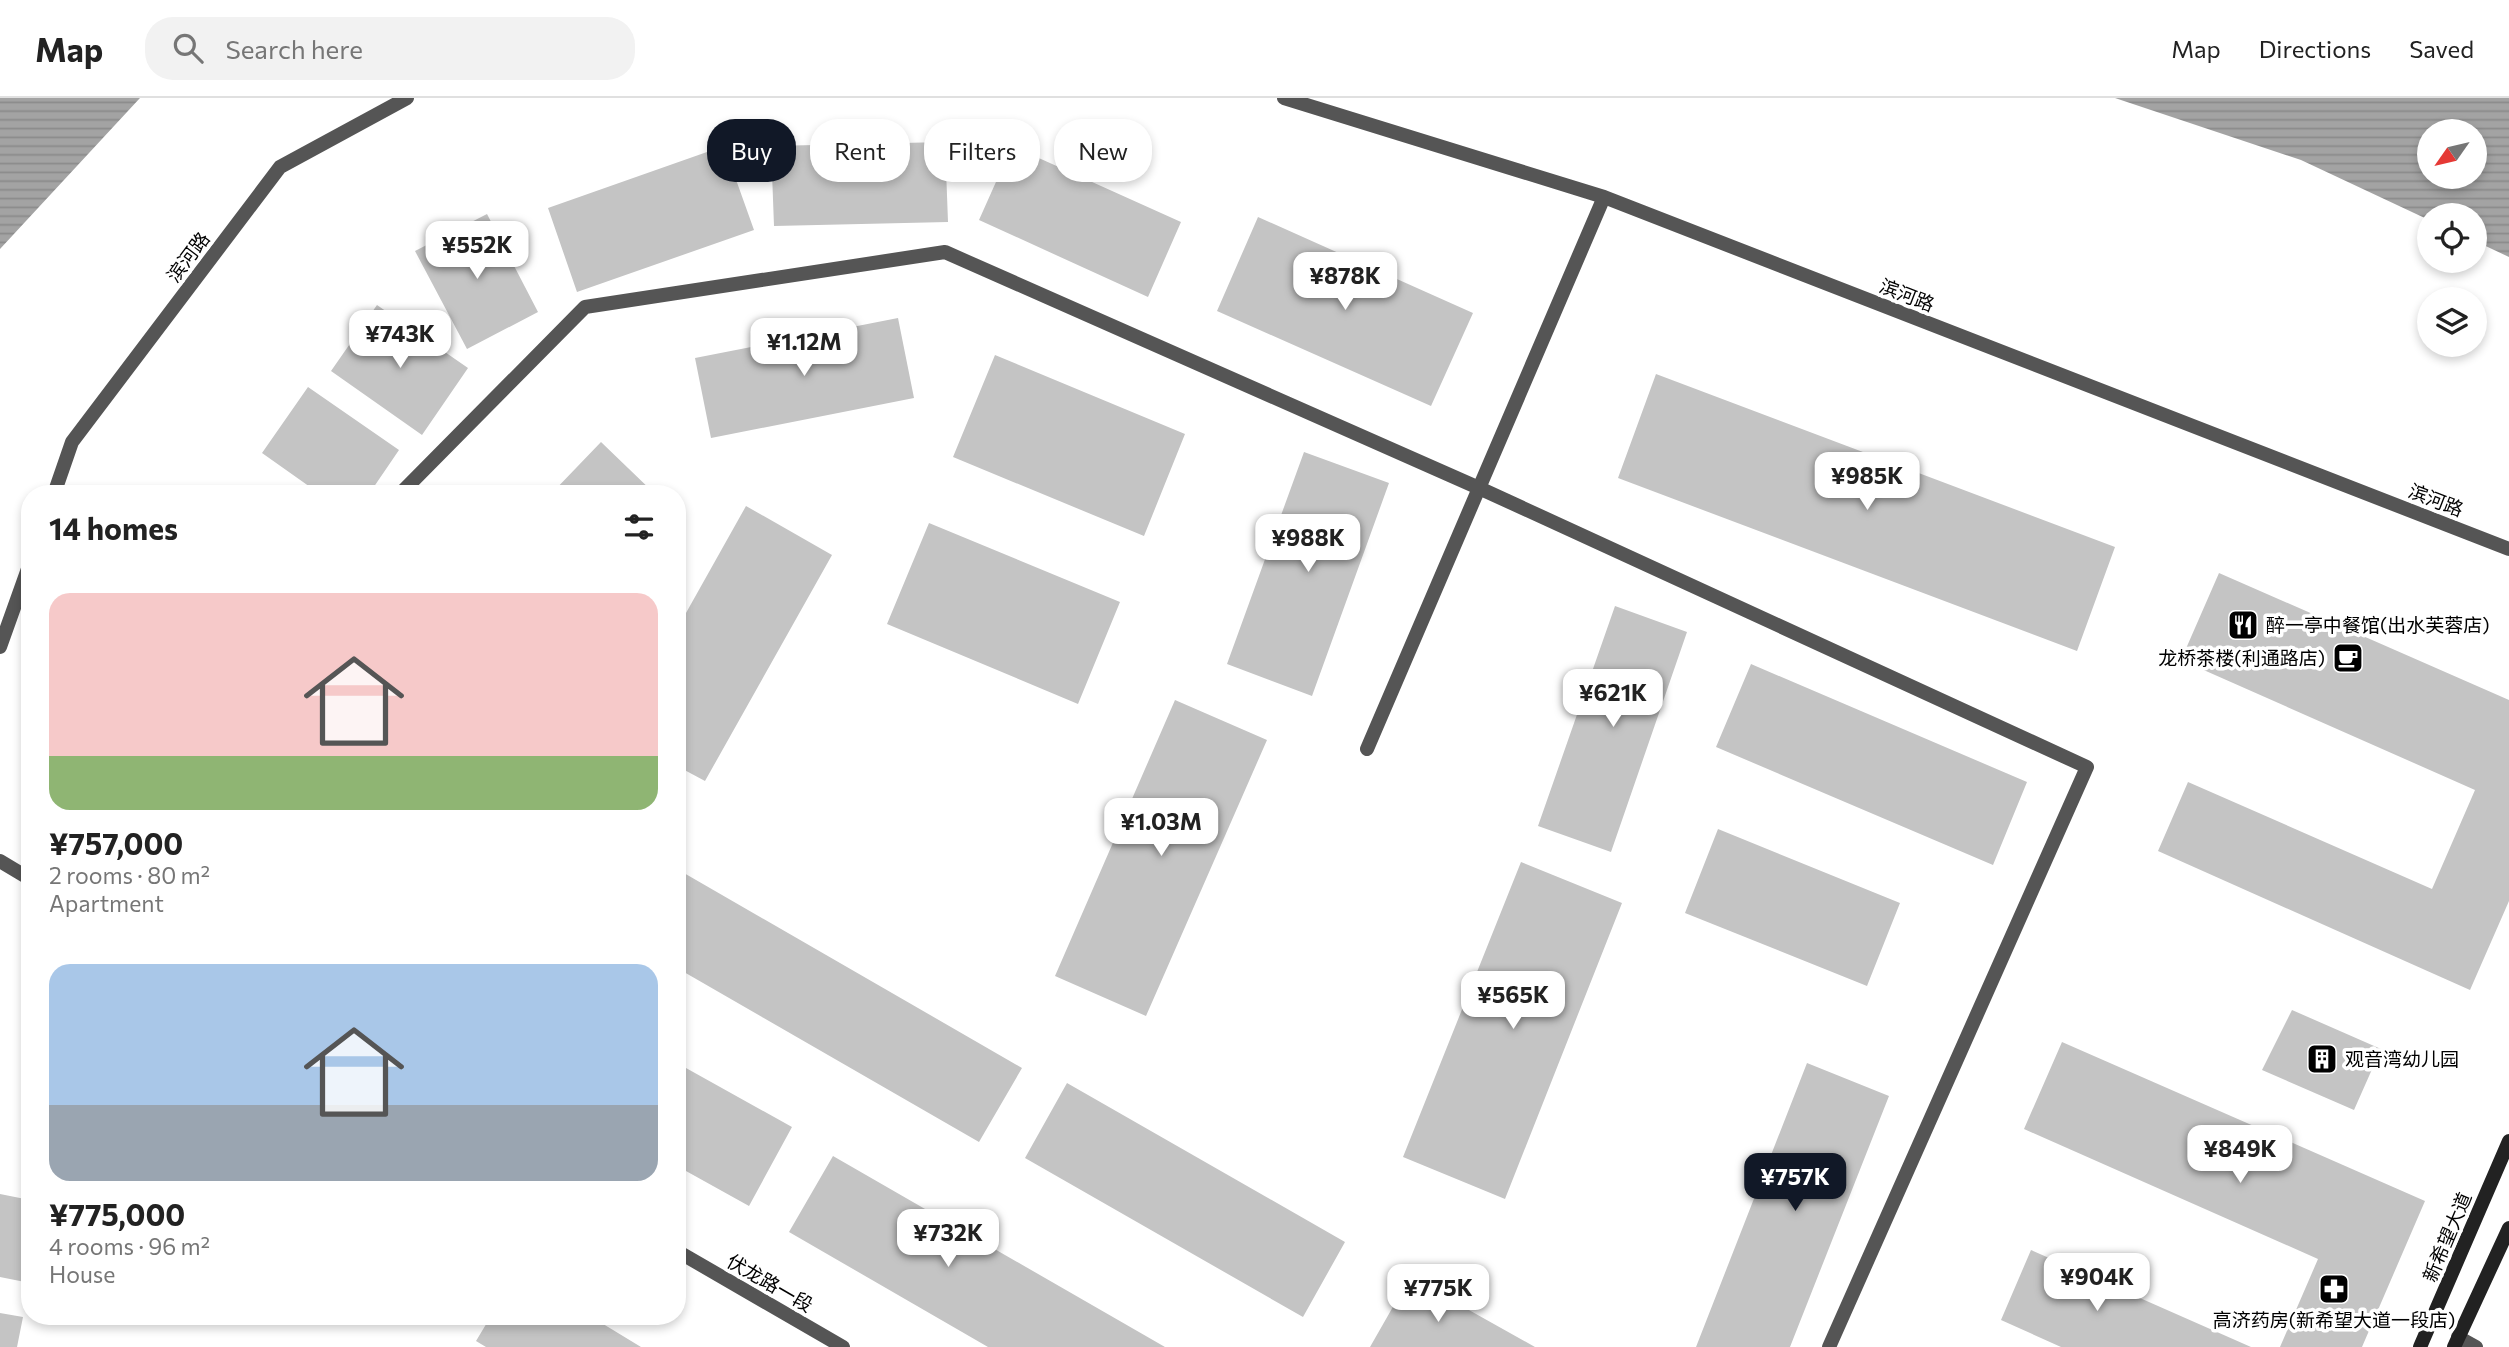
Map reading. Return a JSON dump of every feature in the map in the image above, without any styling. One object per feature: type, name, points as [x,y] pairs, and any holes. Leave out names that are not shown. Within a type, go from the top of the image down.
[{"type":"street","name":"滨河路","points":[[57,485],[72,442],[280,167],[407,98]]},
{"type":"street","name":"滨河路","points":[[1284,98],[1604,197],[2509,549]]},
{"type":"street","points":[[1367,750],[1604,197]]},
{"type":"street","points":[[409,485],[584,307],[945,252],[1479,488],[2087,767],[1829,1347]]},
{"type":"street","points":[[0,647],[21,588]]},
{"type":"street","points":[[0,862],[21,873]]},
{"type":"street","name":"新希望大道","points":[[2420,1347],[2509,1141]]},
{"type":"street","points":[[2476,1347],[2456,1342],[2509,1227]]},
{"type":"street","name":"伏龙路一段","points":[[686,1256],[843,1347]]},
{"type":"shaded area","points":[[0,98],[140,98],[0,249]]},
{"type":"shaded area","points":[[2115,98],[2509,98],[2509,257],[2487,247],[2487,203],[2417,203],[2417,214],[2301,160]]},
{"type":"building","points":[[924,142],[924,182],[946,182],[948,222],[774,226],[772,182],[796,182],[796,145],[810,145],[810,182],[910,182],[910,143]]},
{"type":"building","points":[[707,152],[707,182],[737,182],[754,230],[577,292],[548,208]]},
{"type":"building","points":[[1040,159],[1054,165],[1054,182],[1092,182],[1181,222],[1148,297],[979,220],[996,182],[1040,182]]},
{"type":"building","points":[[487,214],[538,312],[467,349],[415,251]]},
{"type":"building","points":[[1258,217],[1473,313],[1431,406],[1217,311]]},
{"type":"building","points":[[377,305],[468,368],[422,435],[331,371]]},
{"type":"building","points":[[898,318],[914,398],[711,438],[695,358]]},
{"type":"building","points":[[995,355],[1185,434],[1144,536],[953,457]]},
{"type":"building","points":[[1656,374],[2115,547],[2077,651],[1618,478]]},
{"type":"building","points":[[308,387],[399,450],[375,485],[307,485],[262,453]]},
{"type":"building","points":[[601,442],[646,485],[560,485]]},
{"type":"building","points":[[1304,452],[1389,483],[1312,696],[1227,664]]},
{"type":"building","points":[[746,506],[832,555],[705,781],[686,771],[686,613]]},
{"type":"building","points":[[929,523],[1120,602],[1078,704],[887,624]]},
{"type":"building","points":[[2219,573],[2509,700],[2509,901],[2470,990],[2158,851],[2188,782],[2432,889],[2475,790],[2181,660]]},
{"type":"building","points":[[1615,606],[1687,632],[1611,852],[1538,826]]},
{"type":"building","points":[[1751,664],[2027,782],[1993,865],[1716,747]]},
{"type":"building","points":[[1175,700],[1267,740],[1146,1016],[1055,976]]},
{"type":"building","points":[[1718,829],[1900,903],[1867,986],[1685,913]]},
{"type":"building","points":[[1521,862],[1622,903],[1505,1199],[1403,1157]]},
{"type":"building","points":[[686,874],[1022,1068],[979,1142],[686,973]]},
{"type":"building","name":"观音湾幼儿园","points":[[2292,1010],[2381,1049],[2354,1110],[2262,1070]]},
{"type":"building","points":[[2062,1042],[2425,1201],[2362,1347],[2280,1347],[2318,1259],[2024,1129]]},
{"type":"building","points":[[1807,1063],[1889,1096],[1790,1347],[1696,1347]]},
{"type":"building","points":[[686,1068],[792,1127],[749,1206],[686,1171]]},
{"type":"building","points":[[1067,1083],[1345,1242],[1303,1317],[1025,1158]]},
{"type":"building","points":[[833,1156],[1165,1347],[988,1347],[789,1232]]},
{"type":"building","points":[[0,1194],[21,1198],[21,1281],[0,1277]]},
{"type":"building","points":[[2031,1250],[2251,1347],[2061,1347],[2001,1320]]},
{"type":"building","points":[[1410,1277],[1535,1347],[1370,1347]]},
{"type":"building","points":[[0,1313],[21,1317],[17,1347],[0,1347]]},
{"type":"building","points":[[486,1325],[605,1325],[641,1347],[486,1347],[476,1341]]},
{"type":"place","name":"醉一亭中餐馆(出水芙蓉店)","points":[[2243,625]]},
{"type":"place","name":"龙桥茶楼(利通路店)","points":[[2348,658]]},
{"type":"place","name":"观音湾幼儿园","points":[[2322,1059]]},
{"type":"place","name":"高济药房(新希望大道一段店)","points":[[2334,1289]]}]
